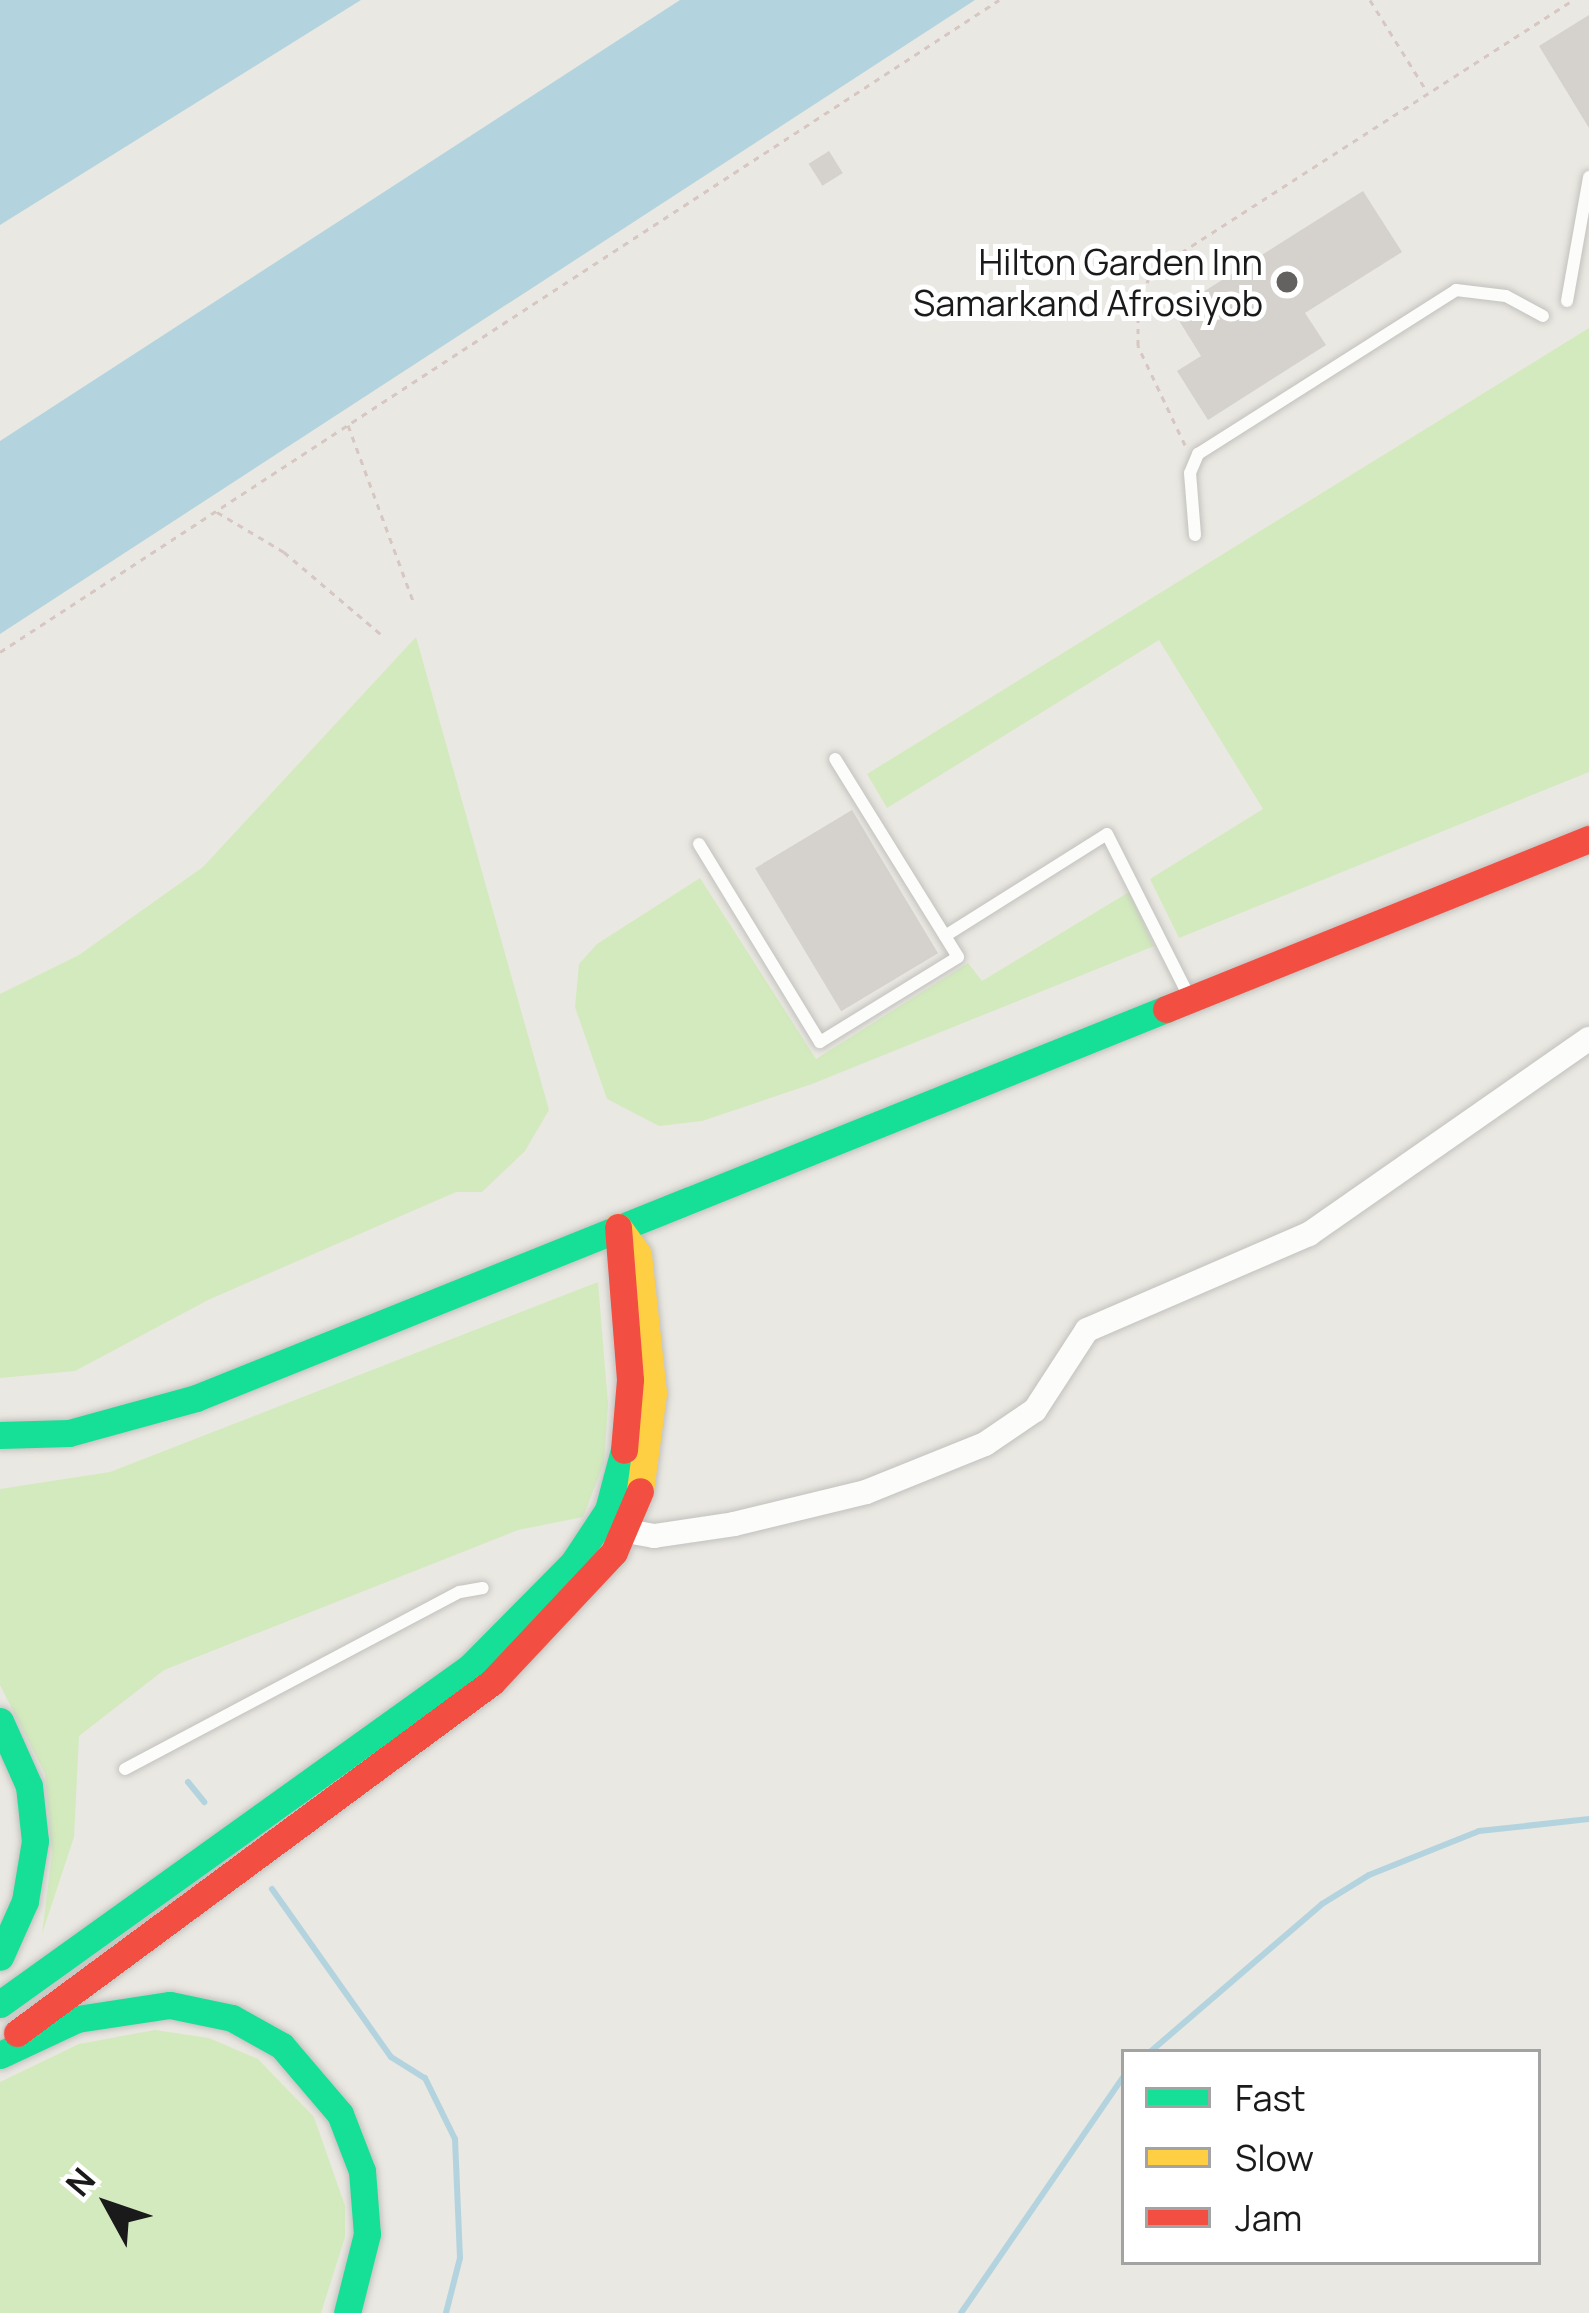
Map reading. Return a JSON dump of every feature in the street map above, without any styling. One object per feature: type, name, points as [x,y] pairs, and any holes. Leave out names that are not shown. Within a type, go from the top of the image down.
[{"type":"main road","points":[[0,1435],[70,1433],[196,1398],[1589,838]]},
{"type":"main road","points":[[0,2050],[491,1682],[582,1591],[614,1528],[630,1397],[618,1227]]},
{"type":"main road","points":[[0,2005],[470,1667],[614,1528]]},
{"type":"main road","points":[[0,1721],[29,1786],[35,1841],[26,1901],[0,1957]]},
{"type":"main road","points":[[0,2050],[77,2019],[170,2005],[232,2018],[282,2046],[340,2114],[362,2171],[367,2234],[347,2313]]},
{"type":"street","points":[[614,1528],[693,1532],[866,1492],[985,1444],[1035,1410],[1087,1330],[1310,1234],[1589,1039]]},
{"type":"lane","points":[[1567,301],[1589,210],[1589,177]]},
{"type":"lane","points":[[1196,535],[1195,461],[1456,290],[1507,296],[1543,316]]},
{"type":"lane","points":[[699,844],[820,1042],[958,957],[836,759]]},
{"type":"lane","points":[[944,936],[1107,834],[1190,998]]},
{"type":"lane","points":[[125,1769],[460,1592],[483,1588]]},
{"type":"path","points":[[0,652],[999,0]]},
{"type":"path","points":[[1370,0],[1427,92]]},
{"type":"path","points":[[1195,461],[1138,346],[1138,304],[1151,272],[1573,0]]},
{"type":"path","points":[[348,425],[414,603]]},
{"type":"path","points":[[215,511],[284,553],[383,636]]},
{"type":"green space","points":[[1589,328],[1589,772],[1179,938],[1150,879],[1263,809],[1159,640],[887,808],[867,774]]},
{"type":"green space","points":[[416,637],[549,1110],[525,1151],[482,1192],[456,1192],[208,1300],[75,1371],[0,1378],[0,994],[79,955],[203,867]]},
{"type":"green space","points":[[700,878],[816,1059],[968,963],[982,981],[1129,892],[1154,946],[812,1084],[702,1121],[659,1126],[607,1099],[575,1007],[579,964],[597,944]]},
{"type":"green space","points":[[598,1282],[608,1404],[604,1463],[583,1517],[518,1530],[164,1670],[79,1736],[74,1837],[42,1934],[52,1853],[45,1774],[0,1685],[0,1489],[110,1472]]},
{"type":"green space","points":[[155,2030],[209,2038],[258,2059],[314,2117],[345,2206],[345,2237],[321,2313],[0,2313],[0,2082],[79,2044]]},
{"type":"water","points":[[0,0],[361,0],[0,225]]},
{"type":"water","points":[[680,0],[975,0],[0,634],[0,441]]},
{"type":"building","points":[[1589,15],[1589,128],[1539,46]]},
{"type":"building","points":[[829,151],[843,173],[822,186],[809,164]]},
{"type":"building","name":"Hilton Garden Inn Samarkand Afrosiyob","points":[[1363,191],[1402,252],[1305,313],[1326,345],[1208,420],[1177,371],[1201,356],[1173,311]]},
{"type":"building","points":[[852,810],[938,953],[841,1011],[755,868]]},
{"type":"waterway","points":[[188,1782],[204,1802]]},
{"type":"waterway","points":[[1153,2049],[1322,1904],[1369,1875],[1479,1831],[1589,1819]]},
{"type":"waterway","points":[[272,1889],[391,2057],[425,2078],[455,2139],[460,2258],[446,2313]]},
{"type":"waterway","points":[[961,2313],[1121,2080]]},
{"type":"traffic: fast","points":[[0,1435],[69,1433],[196,1398],[1166,1009]]},
{"type":"traffic: fast","points":[[0,2004],[470,1667],[573,1563],[608,1510],[624,1450]]},
{"type":"traffic: fast","points":[[0,1721],[29,1786],[35,1841],[25,1901],[0,1957]]},
{"type":"traffic: fast","points":[[0,2055],[77,2019],[170,2005],[232,2018],[282,2046],[340,2114],[362,2171],[367,2234],[347,2313]]},
{"type":"traffic: slow","points":[[618,1227],[638,1255],[653,1393],[640,1491]]},
{"type":"traffic: jam","points":[[1166,1009],[1589,839]]},
{"type":"traffic: jam","points":[[618,1227],[630,1380],[624,1450]]},
{"type":"traffic: jam","points":[[17,2033],[492,1682],[614,1552],[640,1491]]},
{"type":"place","name":"Hilton Garden Inn Samarkand Afrosiyob","points":[[1287,282]]}]
